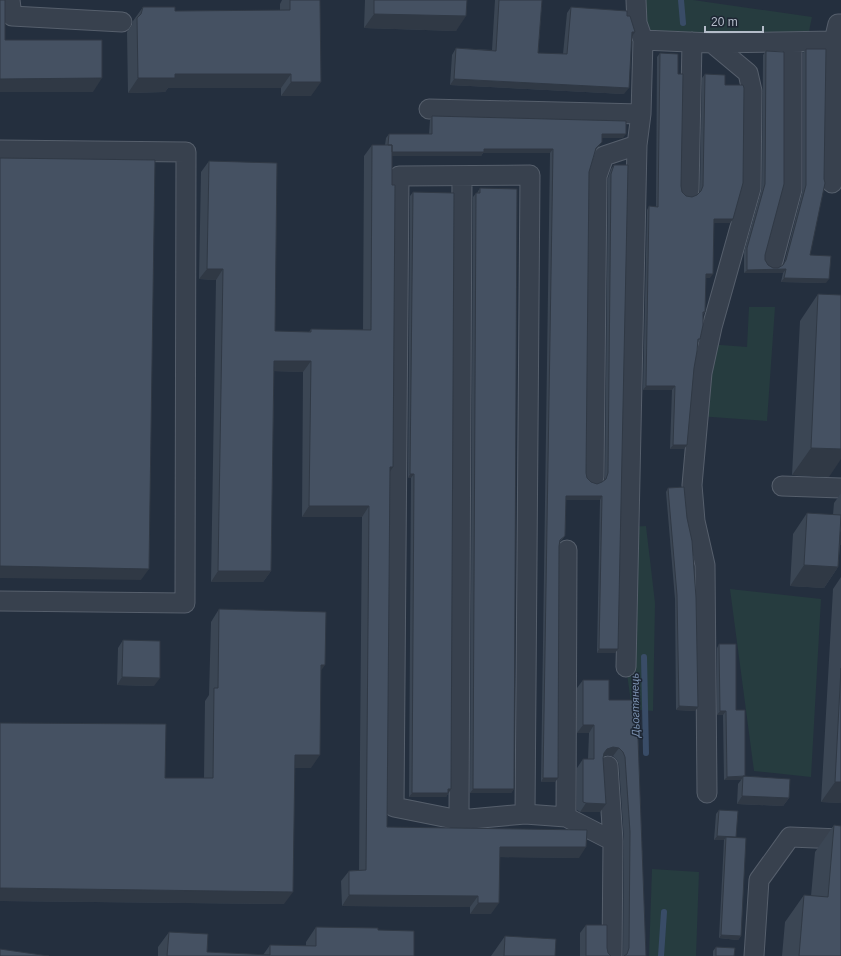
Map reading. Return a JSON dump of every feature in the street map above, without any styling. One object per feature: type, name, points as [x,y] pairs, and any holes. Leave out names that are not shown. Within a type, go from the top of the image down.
[{"type":"lane","points":[[10,0],[12,16],[122,22]]},
{"type":"lane","points":[[626,667],[637,146],[641,114],[643,40],[637,23],[636,0]]},
{"type":"lane","points":[[832,183],[834,41],[838,24],[841,24]]},
{"type":"lane","points":[[643,40],[712,43],[834,41]]},
{"type":"lane","points":[[689,190],[692,42]]},
{"type":"lane","points":[[774,261],[792,189],[792,42]]},
{"type":"lane","points":[[707,792],[705,565],[695,521],[692,485],[702,373],[712,327],[751,188],[752,91],[748,73],[712,43]]},
{"type":"lane","points":[[430,110],[641,114]]},
{"type":"lane","points":[[594,477],[598,176],[604,156],[637,146]]},
{"type":"lane","points":[[0,150],[186,152],[186,168],[185,603],[0,601]]},
{"type":"lane","points":[[525,814],[530,176],[399,176],[394,807],[459,820],[525,814],[566,817],[613,841]]},
{"type":"lane","points":[[459,820],[462,176]]},
{"type":"lane","points":[[782,486],[841,488]]},
{"type":"lane","points":[[566,817],[567,550]]},
{"type":"lane","points":[[608,766],[613,841],[612,956]]},
{"type":"lane","points":[[754,956],[759,880],[790,837],[841,839]]},
{"type":"green space","points":[[636,0],[693,0],[812,17],[807,41],[643,40]]},
{"type":"green space","points":[[749,307],[775,307],[767,421],[698,416],[708,344],[747,347]]},
{"type":"green space","points":[[646,526],[655,603],[653,711],[632,709],[626,667],[629,527]]},
{"type":"green space","points":[[730,589],[821,599],[811,777],[754,771]]},
{"type":"green space","points":[[652,869],[699,872],[696,956],[649,956]]},
{"type":"building","points":[[0,0],[5,0],[5,40],[102,40],[102,78],[0,79]]},
{"type":"building","points":[[290,0],[320,0],[321,82],[291,82],[291,74],[175,74],[175,78],[138,78],[137,18],[141,14],[143,7],[175,7],[175,11],[290,10]]},
{"type":"building","points":[[374,0],[467,0],[466,16],[374,14]]},
{"type":"building","points":[[499,0],[542,0],[538,53],[567,54],[571,7],[627,11],[627,16],[630,16],[635,32],[632,32],[629,88],[454,79],[456,48],[496,51]]},
{"type":"building","points":[[806,49],[826,49],[825,183],[810,255],[831,256],[829,279],[784,278],[786,269],[747,270],[747,248],[765,184],[766,51],[784,52],[784,184],[765,255],[765,260],[768,265],[773,268],[778,268],[783,265],[786,260],[806,185]]},
{"type":"building","points":[[660,53],[678,54],[678,74],[683,74],[681,186],[682,192],[686,196],[692,197],[697,195],[703,186],[705,74],[725,75],[725,85],[743,85],[744,88],[743,183],[733,219],[714,219],[713,274],[706,274],[705,312],[703,312],[703,325],[700,339],[698,339],[694,368],[687,445],[673,445],[675,386],[646,386],[649,206],[658,207]]},
{"type":"building","points":[[432,116],[626,121],[626,134],[602,134],[602,142],[596,148],[589,172],[586,473],[587,478],[591,482],[597,484],[606,479],[608,473],[611,174],[614,165],[628,165],[618,649],[599,649],[602,496],[566,496],[565,536],[560,540],[559,546],[558,778],[543,778],[553,149],[484,149],[484,152],[392,152],[392,145],[388,145],[389,134],[432,134]]},
{"type":"building","points":[[372,145],[392,145],[392,185],[395,185],[393,467],[390,467],[387,827],[587,830],[586,847],[500,847],[499,903],[478,903],[478,896],[349,895],[349,871],[366,870],[369,506],[309,506],[311,361],[274,361],[271,571],[218,571],[223,269],[207,269],[209,161],[277,163],[275,331],[311,332],[311,329],[371,330]]},
{"type":"building","points":[[0,158],[155,160],[149,569],[0,566]]},
{"type":"building","points":[[480,188],[517,189],[514,789],[473,789],[476,193],[480,193]]},
{"type":"building","points":[[413,192],[454,193],[451,789],[448,789],[448,793],[412,793],[414,474],[410,474]]},
{"type":"building","points":[[818,294],[841,295],[841,449],[811,448]]},
{"type":"building","points":[[684,487],[687,518],[692,541],[696,598],[698,707],[679,706],[677,595],[668,488]]},
{"type":"building","points":[[807,513],[841,515],[838,567],[804,565]]},
{"type":"building","points":[[219,609],[326,612],[325,665],[321,665],[320,755],[295,755],[293,892],[0,888],[0,723],[166,724],[165,778],[213,778],[214,688],[218,688]]},
{"type":"building","points":[[123,640],[160,641],[160,678],[122,677]]},
{"type":"building","points":[[719,644],[736,644],[736,710],[745,710],[745,776],[727,777],[726,711],[720,711]]},
{"type":"building","points":[[841,668],[841,782],[835,782]]},
{"type":"building","points":[[583,680],[609,680],[609,700],[638,700],[646,956],[624,956],[627,954],[629,948],[630,832],[625,757],[619,748],[613,747],[607,749],[604,753],[606,804],[583,802],[583,759],[594,759],[594,725],[583,725]]},
{"type":"building","points":[[743,776],[790,779],[789,798],[742,796]]},
{"type":"building","points":[[719,810],[738,811],[736,837],[717,836]]},
{"type":"building","points":[[834,825],[841,826],[841,956],[799,956],[804,895],[828,897]]},
{"type":"building","points":[[726,837],[746,838],[741,936],[721,935]]},
{"type":"building","points":[[586,925],[607,925],[607,948],[608,953],[611,956],[586,956]]},
{"type":"building","points":[[316,927],[378,928],[378,930],[414,931],[414,956],[167,956],[169,932],[208,934],[207,952],[270,955],[270,945],[316,946]]},
{"type":"building","points":[[505,936],[556,939],[555,956],[504,956]]},
{"type":"building","points":[[716,947],[735,948],[734,956],[716,956]]},
{"type":"building","points":[[0,949],[49,956],[0,956]]},
{"type":"waterway","name":"Дьогтянець","points":[[681,0],[683,23]]},
{"type":"waterway","name":"Дьогтянець","points":[[644,657],[646,753]]},
{"type":"waterway","name":"Дьогтянець","points":[[661,956],[664,912]]}]
